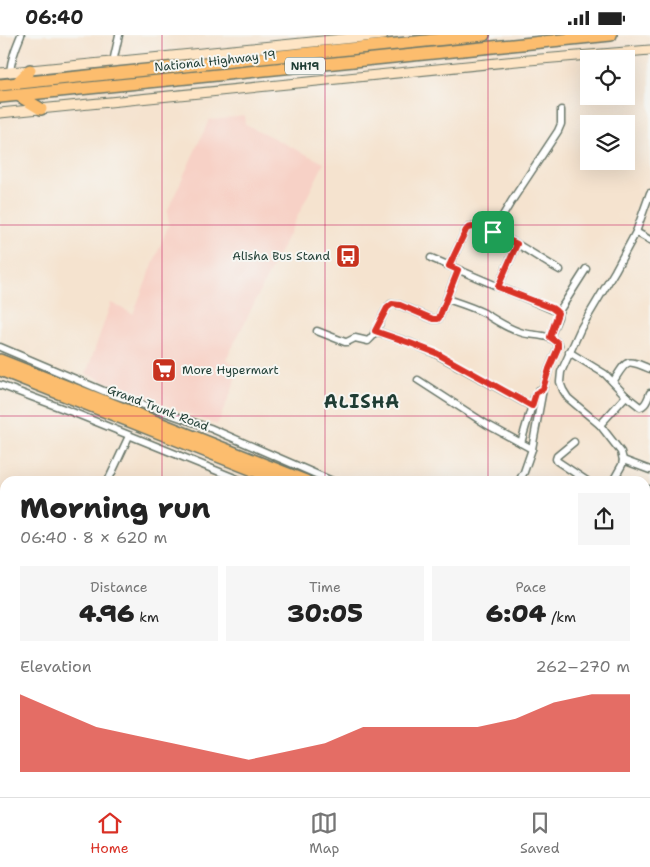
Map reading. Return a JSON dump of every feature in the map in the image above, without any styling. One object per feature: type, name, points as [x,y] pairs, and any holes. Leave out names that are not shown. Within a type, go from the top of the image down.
[{"type":"highway","name":"NH19","points":[[0,85],[484,35]]},
{"type":"highway","name":"National Highway 19","points":[[0,97],[611,35]]},
{"type":"highway","points":[[17,83],[30,70]]},
{"type":"highway","points":[[18,95],[41,109]]},
{"type":"highway","name":"Grand Trunk Road","points":[[0,360],[293,476]]},
{"type":"highway","name":"Grand Trunk Road","points":[[0,370],[268,476]]},
{"type":"main road","points":[[0,73],[383,35]]},
{"type":"main road","points":[[0,113],[517,61],[650,50]]},
{"type":"street","points":[[10,72],[21,35]]},
{"type":"street","points":[[113,62],[119,35]]},
{"type":"street","points":[[493,232],[558,131],[561,124],[561,110]]},
{"type":"street","points":[[616,476],[623,460],[621,453],[600,425],[568,398],[560,381],[561,372],[581,328],[636,232],[650,193]]},
{"type":"street","points":[[449,266],[468,228],[476,227],[493,232],[517,244],[560,270]]},
{"type":"street","points":[[636,232],[650,240]]},
{"type":"street","points":[[498,287],[517,244]]},
{"type":"street","points":[[430,258],[552,308],[558,313]]},
{"type":"street","points":[[550,337],[558,313],[586,269]]},
{"type":"street","points":[[317,331],[345,342],[355,338],[368,341],[387,308],[392,304],[400,305],[435,320],[439,318],[458,270]]},
{"type":"street","points":[[447,299],[473,308],[516,331],[530,335],[550,337],[559,345],[543,389],[532,449],[522,476]]},
{"type":"street","points":[[375,331],[436,353],[532,406]]},
{"type":"street","points":[[0,347],[106,392],[210,428],[320,476]]},
{"type":"street","points":[[569,352],[604,374],[640,407],[645,405],[650,393]]},
{"type":"street","points":[[612,381],[625,364],[629,362],[650,369]]},
{"type":"street","points":[[418,380],[486,424],[532,449]]},
{"type":"street","points":[[0,385],[229,476]]},
{"type":"street","points":[[521,443],[536,393],[543,389]]},
{"type":"street","points":[[600,425],[626,396]]},
{"type":"street","points":[[110,476],[129,436]]},
{"type":"street","points":[[574,442],[556,459],[580,476]]},
{"type":"street","points":[[623,460],[650,470]]},
{"type":"shaded area","points":[[244,115],[245,124],[324,163],[226,360],[238,367],[232,390],[217,425],[86,374],[111,303],[133,314],[169,224],[167,212],[209,120]]},
{"type":"place","name":"Alisha Bus Stand","points":[[348,256]]},
{"type":"place","name":"More Hypermart","points":[[164,370]]},
{"type":"district","name":"ALISHA","points":[[362,402]]},
{"type":"route","points":[[476,227],[493,232],[517,244],[498,287],[552,308],[558,313],[550,337],[559,345],[543,389],[536,393],[532,406],[436,353],[375,331],[387,308],[392,304],[400,305],[435,320],[438,319],[458,270],[449,266],[466,230],[476,227]]}]
